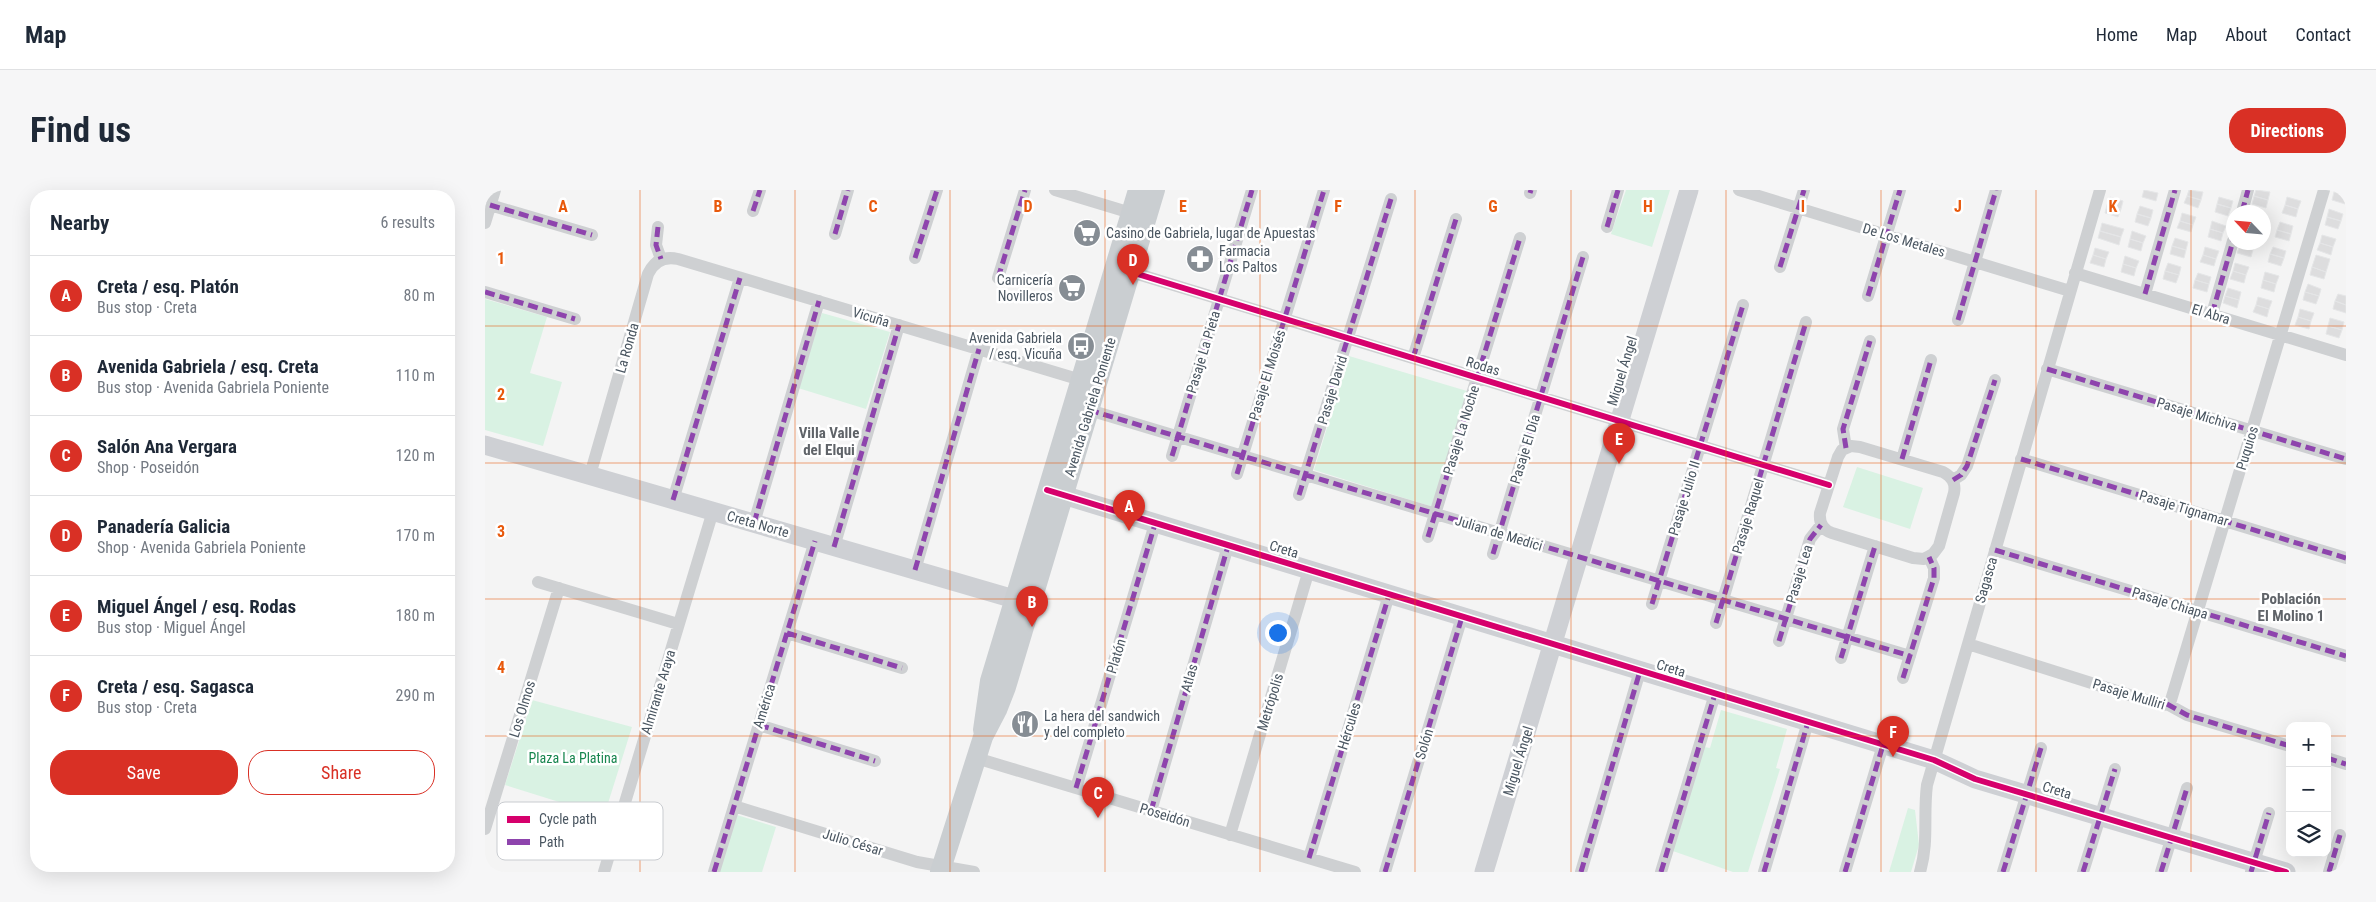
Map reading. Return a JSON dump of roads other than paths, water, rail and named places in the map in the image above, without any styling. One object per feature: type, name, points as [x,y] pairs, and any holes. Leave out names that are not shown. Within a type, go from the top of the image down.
[{"type":"main road","name":"Avenida Gabriela Poniente","points":[[941,869],[983,737],[986,698],[1022,602],[1055,493],[1081,380],[1138,190]]},
{"type":"main road","name":"Avenida Gabriela Poniente","points":[[1055,493],[1089,410],[1155,190]]},
{"type":"street","points":[[485,223],[495,190]]},
{"type":"street","points":[[753,211],[759,190]]},
{"type":"street","points":[[835,234],[848,190]]},
{"type":"street","points":[[915,258],[937,190]]},
{"type":"street","points":[[998,278],[1025,190]]},
{"type":"street","points":[[1055,190],[1131,213]]},
{"type":"street","name":"Pasaje La Pieta","points":[[1172,456],[1252,190]]},
{"type":"street","name":"Pasaje El Moisés","points":[[1237,474],[1324,190]]},
{"type":"street","points":[[1607,226],[1618,190]]},
{"type":"street","name":"Miguel Ángel","points":[[1484,872],[1689,190]]},
{"type":"street","name":"De Los Metales","points":[[1739,190],[2070,291]]},
{"type":"street","points":[[1780,267],[1804,190]]},
{"type":"street","points":[[1868,296],[1899,190]]},
{"type":"street","points":[[1957,320],[1996,190]]},
{"type":"street","name":"Sagasca","points":[[1920,872],[1926,848],[1925,796],[1934,760],[2100,190]]},
{"type":"street","points":[[2145,294],[2175,190]]},
{"type":"street","points":[[2244,205],[2248,190]]},
{"type":"street","name":"Puquios","points":[[2167,704],[2171,700],[2198,612],[2323,190]]},
{"type":"street","name":"Pasaje David","points":[[1299,495],[1391,199]]},
{"type":"street","points":[[490,205],[592,235]]},
{"type":"street","points":[[1413,358],[1456,219]]},
{"type":"street","points":[[658,227],[655,240],[661,259]]},
{"type":"street","name":"Pasaje La Noche","points":[[1428,537],[1520,238]]},
{"type":"street","points":[[2212,314],[2230,250]]},
{"type":"street","name":"Pasaje El Día","points":[[1493,554],[1583,257]]},
{"type":"street","name":"Vicuña","points":[[661,259],[678,259],[1081,380]]},
{"type":"street","name":"La Ronda","points":[[590,475],[648,274],[655,263],[661,259]]},
{"type":"street","name":"Rodas","points":[[1131,272],[1829,485]]},
{"type":"street","name":"El Abra","points":[[2075,273],[2346,355]]},
{"type":"street","points":[[673,500],[740,278]]},
{"type":"street","points":[[485,292],[575,319]]},
{"type":"street","points":[[754,523],[819,301]]},
{"type":"street","name":"Pasaje Julio II","points":[[1652,604],[1743,305]]},
{"type":"street","name":"Pasaje Raquel","points":[[1716,623],[1806,322]]},
{"type":"street","points":[[834,547],[899,325]]},
{"type":"street","points":[[1821,525],[1832,534],[1918,559],[1929,557],[1939,546],[1955,493],[1953,480],[1943,472],[1860,447],[1846,448],[1843,429],[1870,341]]},
{"type":"street","points":[[915,570],[979,349]]},
{"type":"street","points":[[1902,459],[1931,360]]},
{"type":"street","name":"Pasaje Michiva","points":[[2047,368],[2346,459]]},
{"type":"street","points":[[1953,480],[1961,475],[1967,466],[1995,380]]},
{"type":"street","name":"Julian de Medici","points":[[1089,410],[1910,656]]},
{"type":"street","name":"Creta Norte","points":[[485,444],[1022,602]]},
{"type":"street","name":"Pasaje Lea","points":[[1779,641],[1810,539],[1821,525],[1820,513],[1838,457],[1846,448]]},
{"type":"street","name":"Pasaje Tignamar","points":[[2021,459],[2346,558]]},
{"type":"street","name":"Creta","points":[[1055,493],[1934,760],[1975,779],[2172,838],[2252,867],[2286,872]]},
{"type":"street","name":"Almirante Araya","points":[[625,802],[713,511]]},
{"type":"street","name":"Platón","points":[[1076,788],[1155,524]]},
{"type":"street","name":"América","points":[[714,872],[815,541]]},
{"type":"street","name":"Atlas","points":[[1151,811],[1228,546]]},
{"type":"street","points":[[1841,658],[1875,546]]},
{"type":"street","name":"Pasaje Chiapa","points":[[1995,550],[2346,656]]},
{"type":"street","points":[[1903,678],[1935,573],[1929,557]]},
{"type":"street","name":"Metrópolis","points":[[1230,834],[1309,570]]},
{"type":"street","points":[[538,582],[679,624]]},
{"type":"street","name":"Los Olmos","points":[[485,829],[559,588]]},
{"type":"street","name":"Hércules","points":[[1309,858],[1389,595]]},
{"type":"street","name":"Solón","points":[[1385,872],[1462,617]]},
{"type":"street","points":[[787,633],[902,668]]},
{"type":"street","name":"Pasaje Mulliri","points":[[1967,644],[2161,705],[2167,704],[2187,715],[2286,745]]},
{"type":"street","points":[[1581,872],[1641,671]]},
{"type":"street","points":[[1661,872],[1715,694]]},
{"type":"street","points":[[1764,872],[1808,722]]},
{"type":"street","points":[[759,725],[875,761]]},
{"type":"street","points":[[1845,872],[1883,745]]},
{"type":"street","points":[[2003,872],[2041,748]]},
{"type":"street","name":"Poseidón","points":[[976,758],[1355,872]]},
{"type":"street","points":[[2331,759],[2346,764]]},
{"type":"street","points":[[2083,872],[2115,769]]},
{"type":"street","points":[[2161,872],[2187,788]]},
{"type":"street","name":"Julio César","points":[[734,806],[941,869],[974,872]]},
{"type":"street","points":[[2252,867],[2269,814]]},
{"type":"street","points":[[2329,872],[2340,835]]},
{"type":"street","name":"Almirante Araya","points":[[604,872],[608,860]]},
{"type":"place","name":"Casino de Gabriela, lugar de Apuestas","points":[[1087,233]]},
{"type":"place","name":"Farmacia Los Paltos","points":[[1200,259]]},
{"type":"place","name":"Panadería Galicia","points":[[1133,285]]},
{"type":"place","name":"Carnicería Novilleros","points":[[1072,288]]},
{"type":"place","name":"Avenida Gabriela / esq. Vicuña","points":[[1081,346]]},
{"type":"place","name":"Miguel Ángel / esq. Rodas","points":[[1619,464]]},
{"type":"place","name":"Creta / esq. Platón","points":[[1129,531]]},
{"type":"place","name":"Avenida Gabriela / esq. Creta","points":[[1032,627]]},
{"type":"place","name":"La hera del sandwich y del completo","points":[[1025,724]]},
{"type":"place","name":"Creta / esq. Sagasca","points":[[1893,757]]},
{"type":"place","name":"Salón Ana Vergara","points":[[1098,818]]},
{"type":"district","name":"Villa Valle del Elqui","points":[[829,442]]},
{"type":"district","name":"Población El Molino 1","points":[[2291,608]]},
{"type":"park label","name":"Plaza La Platina","points":[[573,758]]}]
